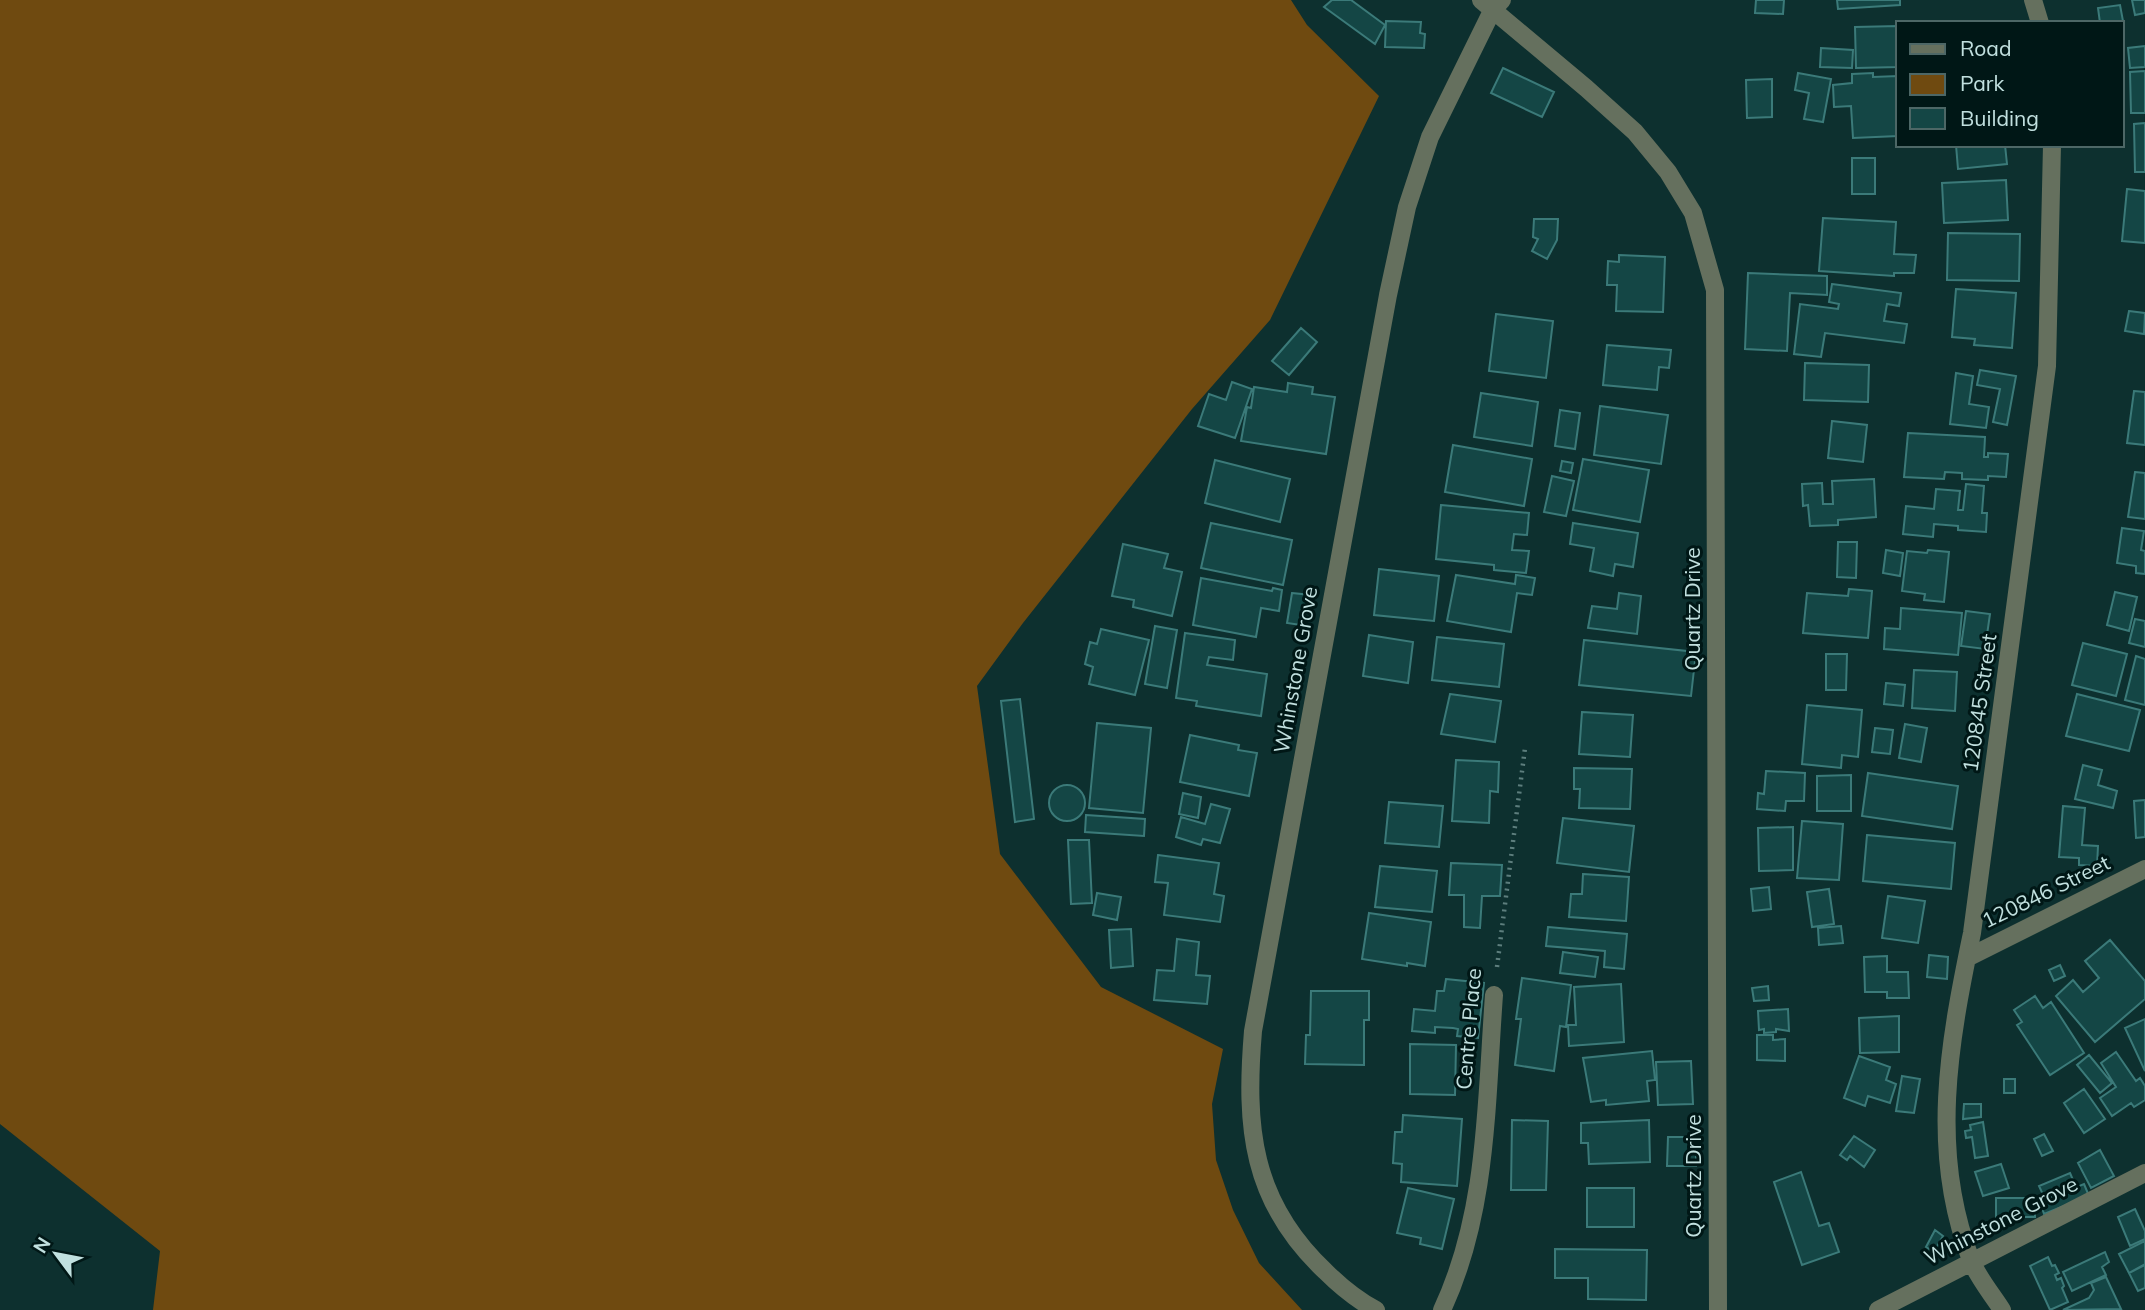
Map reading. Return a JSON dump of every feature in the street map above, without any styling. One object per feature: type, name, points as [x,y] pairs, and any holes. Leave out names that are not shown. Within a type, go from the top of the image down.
[{"type":"street","points":[[2033,0],[2039,21]]},
{"type":"street","name":"Whinstone Grove","points":[[1376,1310],[1338,1284],[1310,1257],[1284,1224],[1267,1190],[1255,1153],[1249,1112],[1253,1031],[1388,295],[1407,206],[1430,137],[1492,4]]},
{"type":"street","name":"Quartz Drive","points":[[1492,4],[1635,132],[1668,172],[1693,212],[1715,290],[1718,1310]]},
{"type":"street","name":"120845 Street","points":[[2003,1310],[1972,1262],[1956,1207],[1945,1143],[1947,1090],[1953,1026],[1972,933],[2047,366],[2052,147]]},
{"type":"street","name":"120846 Street","points":[[1967,958],[2145,869]]},
{"type":"street","name":"Centre Place","points":[[1442,1310],[1469,1239],[1480,1180],[1494,995]]},
{"type":"street","name":"Whinstone Grove","points":[[1878,1310],[2145,1173]]},
{"type":"path","name":"Centre Place","points":[[1494,995],[1525,748]]},
{"type":"green space","points":[[0,0],[1291,0],[1307,25],[1379,96],[1270,320],[1192,409],[1023,623],[977,686],[1000,854],[1101,987],[1223,1049],[1212,1104],[1216,1160],[1233,1210],[1259,1263],[1302,1310],[153,1310],[160,1251],[0,1124]]},
{"type":"building","points":[[1332,0],[1351,0],[1385,25],[1375,44],[1324,7]]},
{"type":"building","points":[[1756,0],[1784,0],[1783,14],[1755,13]]},
{"type":"building","points":[[1837,0],[1900,0],[1900,5],[1838,9]]},
{"type":"building","points":[[2132,0],[2145,0],[2145,13],[2135,15]]},
{"type":"building","points":[[2120,5],[2123,21],[2100,21],[2098,8]]},
{"type":"building","points":[[1386,21],[1421,22],[1420,33],[1425,34],[1424,48],[1385,47]]},
{"type":"building","points":[[1896,26],[1896,67],[1856,68],[1855,27]]},
{"type":"building","points":[[2145,46],[2145,67],[2130,68],[2128,48]]},
{"type":"building","points":[[1821,48],[1853,50],[1852,68],[1820,67]]},
{"type":"building","points":[[1503,68],[1554,92],[1542,117],[1491,93]]},
{"type":"building","points":[[2145,71],[2145,113],[2131,113],[2130,72]]},
{"type":"building","points":[[1798,73],[1831,79],[1823,122],[1804,119],[1809,93],[1795,90]]},
{"type":"building","points":[[1852,74],[1896,76],[1896,136],[1853,138],[1851,106],[1834,107],[1833,85],[1852,83]]},
{"type":"building","points":[[1772,79],[1772,117],[1747,118],[1746,80]]},
{"type":"building","points":[[2145,123],[2145,172],[2135,172],[2134,124]]},
{"type":"building","points":[[1956,147],[2005,147],[2007,164],[1958,169]]},
{"type":"building","points":[[1852,158],[1875,158],[1875,194],[1852,194]]},
{"type":"building","points":[[2006,180],[2008,220],[1944,223],[1942,183]]},
{"type":"building","points":[[2127,189],[2145,191],[2145,243],[2122,241]]},
{"type":"building","points":[[1823,218],[1896,222],[1894,254],[1916,255],[1914,273],[1894,273],[1894,276],[1819,271]]},
{"type":"building","points":[[1534,219],[1558,219],[1557,240],[1547,259],[1532,251],[1538,239],[1533,237]]},
{"type":"building","points":[[1948,233],[2020,234],[2019,281],[1947,280]]},
{"type":"building","points":[[1619,255],[1665,257],[1663,312],[1616,311],[1617,285],[1607,285],[1608,261],[1619,262]]},
{"type":"building","points":[[1748,273],[1827,276],[1827,295],[1790,293],[1787,351],[1745,349]]},
{"type":"building","points":[[1832,284],[1901,293],[1899,306],[1887,304],[1884,321],[1907,324],[1904,343],[1825,333],[1821,357],[1794,354],[1800,304],[1838,309],[1839,304],[1829,302]]},
{"type":"building","points":[[1956,289],[2016,293],[2012,348],[1974,345],[1975,339],[1952,337]]},
{"type":"building","points":[[2129,311],[2145,313],[2144,334],[2125,331]]},
{"type":"building","points":[[1496,314],[1553,321],[1546,378],[1489,371]]},
{"type":"building","points":[[1301,328],[1317,342],[1289,375],[1272,361]]},
{"type":"building","points":[[1607,345],[1671,350],[1669,368],[1659,367],[1657,390],[1603,385]]},
{"type":"building","points":[[1805,363],[1869,365],[1868,402],[1804,400]]},
{"type":"building","points":[[1980,370],[2016,376],[2007,425],[1993,422],[2000,389],[1977,385]]},
{"type":"building","points":[[1956,373],[1973,376],[1969,404],[1989,407],[1986,428],[1950,424]]},
{"type":"building","points":[[1232,382],[1252,389],[1235,438],[1198,426],[1209,394],[1226,400]]},
{"type":"building","points":[[1288,383],[1313,387],[1312,394],[1335,397],[1326,454],[1241,441],[1247,407],[1251,408],[1254,387],[1287,392]]},
{"type":"building","points":[[2134,391],[2145,392],[2145,445],[2127,443]]},
{"type":"building","points":[[1481,393],[1538,402],[1532,446],[1474,437]]},
{"type":"building","points":[[1600,406],[1668,415],[1661,464],[1594,455]]},
{"type":"building","points":[[1560,410],[1580,413],[1575,449],[1555,446]]},
{"type":"building","points":[[1832,421],[1867,425],[1863,462],[1828,458]]},
{"type":"building","points":[[1908,433],[1985,437],[1984,457],[1988,457],[1988,453],[2008,454],[2006,477],[1988,476],[1988,480],[1962,479],[1962,473],[1945,472],[1944,479],[1904,477]]},
{"type":"building","points":[[1453,445],[1532,459],[1524,506],[1445,492]]},
{"type":"building","points":[[1583,459],[1649,470],[1640,522],[1573,510]]},
{"type":"building","points":[[1215,460],[1290,479],[1280,522],[1205,503]]},
{"type":"building","points":[[1562,461],[1573,463],[1571,473],[1560,471]]},
{"type":"building","points":[[2135,472],[2145,473],[2145,519],[2128,517]]},
{"type":"building","points":[[1552,476],[1574,481],[1566,516],[1544,512]]},
{"type":"building","points":[[1874,479],[1876,517],[1838,520],[1838,525],[1810,526],[1808,505],[1803,506],[1802,484],[1822,483],[1823,504],[1833,504],[1832,481]]},
{"type":"building","points":[[1966,484],[1984,486],[1982,513],[1987,513],[1986,532],[1958,530],[1958,526],[1934,524],[1933,537],[1903,534],[1906,506],[1934,509],[1936,489],[1960,491],[1958,510],[1963,510]]},
{"type":"building","points":[[1441,505],[1529,513],[1527,535],[1514,534],[1512,550],[1529,551],[1526,573],[1494,570],[1494,565],[1436,559]]},
{"type":"building","points":[[1211,523],[1292,540],[1283,585],[1201,568]]},
{"type":"building","points":[[1573,523],[1638,533],[1633,567],[1615,564],[1613,576],[1590,571],[1594,548],[1570,544]]},
{"type":"building","points":[[2122,528],[2144,531],[2141,550],[2145,551],[2145,574],[2136,573],[2136,566],[2117,563]]},
{"type":"building","points":[[1838,542],[1857,542],[1856,578],[1837,577]]},
{"type":"building","points":[[1123,544],[1168,554],[1164,568],[1182,572],[1172,616],[1133,607],[1134,600],[1112,596]]},
{"type":"building","points":[[1886,550],[1903,553],[1900,576],[1883,573]]},
{"type":"building","points":[[1928,550],[1949,552],[1944,602],[1924,600],[1925,594],[1902,591],[1907,551],[1927,553]]},
{"type":"building","points":[[1379,569],[1439,576],[1434,621],[1374,615]]},
{"type":"building","points":[[1456,575],[1515,584],[1516,575],[1535,578],[1532,595],[1517,593],[1511,632],[1447,621]]},
{"type":"building","points":[[1201,578],[1272,591],[1273,588],[1282,590],[1279,611],[1261,608],[1256,637],[1193,625]]},
{"type":"building","points":[[1849,589],[1872,591],[1868,638],[1803,633],[1807,593],[1848,596]]},
{"type":"building","points":[[2115,592],[2137,597],[2129,631],[2107,625]]},
{"type":"building","points":[[1292,593],[1311,595],[1308,626],[1287,623]]},
{"type":"building","points":[[1619,593],[1641,596],[1637,634],[1588,628],[1592,606],[1617,609]]},
{"type":"building","points":[[1901,608],[1962,613],[1958,655],[1884,649],[1885,628],[1900,629]]},
{"type":"building","points":[[1966,611],[1990,614],[1985,649],[1961,646]]},
{"type":"building","points":[[2135,619],[2145,621],[2145,647],[2129,643]]},
{"type":"building","points":[[1155,626],[1177,630],[1167,688],[1145,684]]},
{"type":"building","points":[[1101,629],[1149,640],[1135,695],[1089,684],[1093,667],[1085,664],[1090,642],[1097,644]]},
{"type":"building","points":[[1185,633],[1235,640],[1233,660],[1209,657],[1207,665],[1267,674],[1261,716],[1196,706],[1197,701],[1176,698]]},
{"type":"building","points":[[1369,635],[1413,642],[1408,683],[1363,676]]},
{"type":"building","points":[[1437,637],[1504,644],[1499,687],[1432,680]]},
{"type":"building","points":[[1584,640],[1696,652],[1691,696],[1579,685]]},
{"type":"building","points":[[2083,643],[2127,654],[2116,696],[2072,685]]},
{"type":"building","points":[[1826,654],[1847,654],[1846,690],[1826,690]]},
{"type":"building","points":[[2136,656],[2145,659],[2145,705],[2125,700]]},
{"type":"building","points":[[1914,670],[1957,672],[1955,711],[1912,708]]},
{"type":"building","points":[[1886,683],[1905,685],[1903,706],[1884,704]]},
{"type":"building","points":[[1450,694],[1501,701],[1495,742],[1441,734]]},
{"type":"building","points":[[2077,694],[2140,710],[2129,751],[2066,736]]},
{"type":"building","points":[[1020,699],[1034,819],[1015,822],[1001,701]]},
{"type":"building","points":[[1807,705],[1862,710],[1858,757],[1842,755],[1841,768],[1802,764]]},
{"type":"building","points":[[1582,712],[1633,715],[1630,757],[1579,754]]},
{"type":"building","points":[[1097,723],[1151,728],[1143,813],[1089,808]]},
{"type":"building","points":[[1905,724],[1927,728],[1921,762],[1899,758]]},
{"type":"building","points":[[1875,728],[1893,730],[1890,754],[1872,752]]},
{"type":"building","points":[[1190,735],[1239,745],[1238,750],[1257,753],[1249,796],[1180,782]]},
{"type":"building","points":[[1456,760],[1499,762],[1498,792],[1490,791],[1489,823],[1452,821]]},
{"type":"building","points":[[2083,765],[2102,770],[2098,785],[2117,791],[2113,808],[2075,799]]},
{"type":"building","points":[[1574,768],[1632,769],[1630,809],[1579,808],[1580,789],[1574,789]]},
{"type":"building","points":[[1766,771],[1805,773],[1804,801],[1786,801],[1785,811],[1757,809],[1758,793],[1764,794]]},
{"type":"building","points":[[1868,773],[1958,786],[1952,829],[1862,816]]},
{"type":"building","points":[[1851,775],[1851,811],[1817,811],[1817,776]]},
{"type":"building","points":[[1067,785],[1079,791],[1085,803],[1079,815],[1067,821],[1055,815],[1049,803],[1055,791]]},
{"type":"building","points":[[1183,793],[1201,797],[1198,818],[1179,814]]},
{"type":"building","points":[[2145,800],[2145,837],[2136,838],[2134,801]]},
{"type":"building","points":[[1389,802],[1443,806],[1439,847],[1385,843]]},
{"type":"building","points":[[1211,804],[1230,809],[1220,843],[1203,839],[1201,845],[1176,837],[1181,817],[1205,824]]},
{"type":"building","points":[[2063,806],[2085,808],[2082,845],[2098,846],[2097,866],[2079,865],[2079,858],[2059,857]]},
{"type":"building","points":[[1086,815],[1145,819],[1144,836],[1085,832]]},
{"type":"building","points":[[1563,818],[1634,826],[1629,872],[1557,863]]},
{"type":"building","points":[[1802,821],[1843,824],[1839,880],[1797,878]]},
{"type":"building","points":[[1793,827],[1793,870],[1759,871],[1758,828]]},
{"type":"building","points":[[1867,835],[1955,843],[1951,889],[1863,881]]},
{"type":"building","points":[[1068,840],[1089,840],[1092,903],[1071,904]]},
{"type":"building","points":[[1158,855],[1219,863],[1214,894],[1224,896],[1220,922],[1164,915],[1168,883],[1155,882]]},
{"type":"building","points":[[1451,863],[1502,865],[1500,896],[1482,896],[1480,928],[1464,927],[1464,895],[1449,895]]},
{"type":"building","points":[[1380,866],[1437,871],[1432,912],[1375,907]]},
{"type":"building","points":[[1583,874],[1629,877],[1626,921],[1569,917],[1571,894],[1582,894]]},
{"type":"building","points":[[1769,887],[1771,909],[1753,911],[1751,889]]},
{"type":"building","points":[[1829,889],[1834,924],[1812,927],[1807,892]]},
{"type":"building","points":[[1097,893],[1121,897],[1117,920],[1093,915]]},
{"type":"building","points":[[1888,896],[1925,901],[1918,943],[1882,938]]},
{"type":"building","points":[[1369,913],[1431,922],[1425,966],[1362,959]]},
{"type":"building","points":[[1841,926],[1843,943],[1819,945],[1818,928]]},
{"type":"building","points":[[1548,927],[1627,934],[1624,969],[1604,967],[1605,951],[1546,946]]},
{"type":"building","points":[[1131,929],[1133,966],[1111,968],[1109,930]]},
{"type":"building","points":[[1177,939],[1199,942],[1196,975],[1210,976],[1207,1004],[1154,1000],[1157,970],[1174,971]]},
{"type":"building","points":[[2110,940],[2145,981],[2145,999],[2095,1042],[2056,996],[2073,980],[2083,992],[2099,978],[2085,961]]},
{"type":"building","points":[[1563,952],[1598,957],[1595,977],[1560,973]]},
{"type":"building","points":[[1929,955],[1948,957],[1947,979],[1927,977]]},
{"type":"building","points":[[1887,956],[1887,972],[1908,972],[1909,998],[1887,998],[1887,992],[1865,992],[1864,957]]},
{"type":"building","points":[[2060,965],[2065,976],[2054,981],[2049,970]]},
{"type":"building","points":[[1522,978],[1571,985],[1566,1027],[1560,1026],[1554,1071],[1515,1065],[1521,1019],[1516,1019]]},
{"type":"building","points":[[1446,979],[1484,983],[1478,1038],[1457,1036],[1458,1029],[1453,1028],[1435,1027],[1435,1033],[1412,1031],[1414,1009],[1435,1011],[1437,991],[1444,991]]},
{"type":"building","points":[[1621,984],[1624,1042],[1569,1046],[1568,1025],[1576,1025],[1574,987]]},
{"type":"building","points":[[1768,986],[1769,1000],[1754,1001],[1752,988]]},
{"type":"building","points":[[1311,991],[1369,991],[1369,1020],[1364,1020],[1364,1065],[1305,1064],[1306,1035],[1310,1035]]},
{"type":"building","points":[[2035,996],[2043,1008],[2051,1002],[2084,1053],[2050,1075],[2017,1025],[2022,1022],[2014,1010]]},
{"type":"building","points":[[1788,1009],[1789,1031],[1776,1029],[1776,1032],[1764,1033],[1764,1029],[1759,1030],[1758,1011]]},
{"type":"building","points":[[1899,1016],[1899,1052],[1860,1053],[1859,1018]]},
{"type":"building","points":[[2145,1019],[2145,1071],[2125,1028]]},
{"type":"building","points":[[1757,1035],[1773,1035],[1773,1040],[1785,1039],[1785,1061],[1757,1060]]},
{"type":"building","points":[[1410,1044],[1456,1045],[1455,1095],[1410,1094]]},
{"type":"building","points":[[1652,1051],[1655,1080],[1647,1081],[1649,1101],[1606,1105],[1606,1100],[1591,1102],[1583,1058]]},
{"type":"building","points":[[2116,1052],[2136,1081],[2140,1078],[2145,1086],[2145,1100],[2134,1107],[2131,1103],[2112,1116],[2100,1098],[2116,1087],[2101,1063]]},
{"type":"building","points":[[2089,1055],[2112,1083],[2100,1093],[2077,1065]]},
{"type":"building","points":[[1859,1056],[1890,1067],[1886,1080],[1896,1084],[1890,1103],[1868,1096],[1865,1106],[1844,1098]]},
{"type":"building","points":[[1691,1061],[1693,1104],[1658,1105],[1656,1062]]},
{"type":"building","points":[[1902,1076],[1920,1079],[1914,1113],[1896,1111]]},
{"type":"building","points":[[2004,1079],[2015,1079],[2015,1093],[2004,1093]]},
{"type":"building","points":[[2084,1089],[2105,1119],[2084,1133],[2064,1103]]},
{"type":"building","points":[[1964,1104],[1981,1104],[1981,1117],[1963,1119]]},
{"type":"building","points":[[1403,1115],[1462,1119],[1457,1186],[1401,1182],[1402,1164],[1393,1163],[1395,1132],[1402,1132]]},
{"type":"building","points":[[1512,1120],[1548,1121],[1546,1190],[1511,1190]]},
{"type":"building","points":[[1649,1120],[1650,1162],[1589,1164],[1588,1143],[1581,1143],[1581,1123]]},
{"type":"building","points":[[1983,1122],[1988,1156],[1975,1158],[1972,1137],[1966,1138],[1965,1131],[1971,1130],[1970,1125]]},
{"type":"building","points":[[2044,1134],[2053,1151],[2042,1156],[2034,1139]]},
{"type":"building","points":[[1854,1136],[1875,1150],[1864,1167],[1850,1156],[1847,1160],[1840,1155]]},
{"type":"building","points":[[1668,1137],[1696,1137],[1696,1166],[1667,1166]]},
{"type":"building","points":[[2100,1150],[2114,1176],[2091,1188],[2078,1163]]},
{"type":"building","points":[[2001,1164],[2009,1188],[1983,1196],[1975,1172]]},
{"type":"building","points":[[1801,1172],[1819,1226],[1829,1223],[1839,1252],[1802,1265],[1774,1182]]},
{"type":"building","points":[[2070,1173],[2076,1187],[2045,1199],[2039,1186]]},
{"type":"building","points":[[2084,1184],[2089,1196],[2044,1214],[2040,1202]]},
{"type":"building","points":[[1408,1188],[1454,1199],[1442,1249],[1420,1244],[1421,1238],[1397,1233]]},
{"type":"building","points":[[1587,1188],[1634,1188],[1634,1227],[1587,1227]]},
{"type":"building","points":[[1996,1198],[2035,1198],[2035,1217],[1996,1217]]},
{"type":"building","points":[[2135,1209],[2145,1231],[2145,1239],[2130,1246],[2118,1217]]},
{"type":"building","points":[[1935,1230],[1943,1236],[1934,1252],[1926,1247]]},
{"type":"building","points":[[2145,1241],[2145,1264],[2129,1273],[2119,1254]]},
{"type":"building","points":[[1555,1249],[1647,1250],[1646,1300],[1588,1299],[1588,1278],[1555,1278]]},
{"type":"building","points":[[2105,1252],[2109,1262],[2102,1267],[2106,1275],[2072,1291],[2063,1272]]},
{"type":"building","points":[[2048,1257],[2059,1273],[2055,1275],[2057,1280],[2061,1278],[2068,1302],[2050,1310],[2030,1266]]},
{"type":"building","points":[[2145,1265],[2145,1288],[2138,1291],[2129,1273]]},
{"type":"building","points":[[2106,1277],[2121,1309],[2063,1310],[2089,1298],[2094,1290],[2091,1283]]}]
